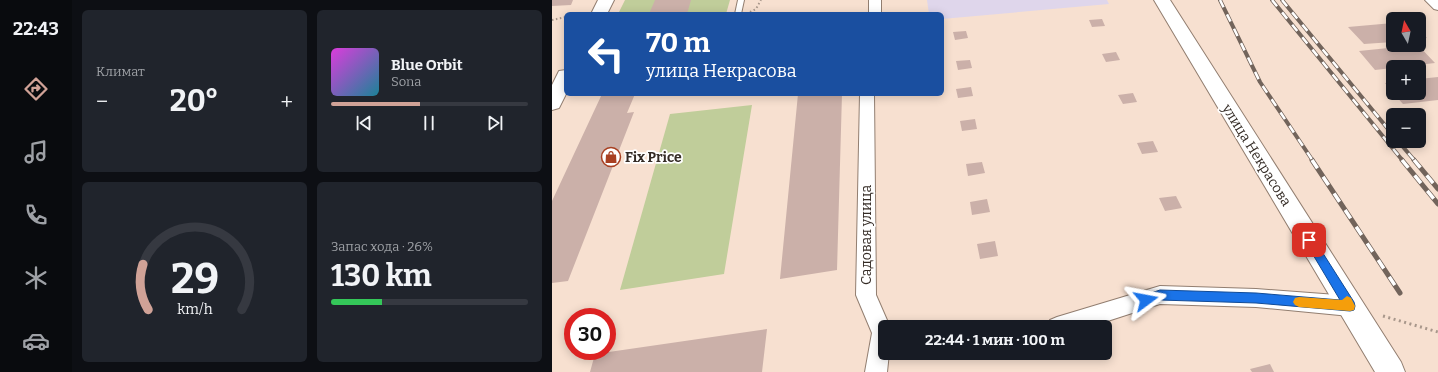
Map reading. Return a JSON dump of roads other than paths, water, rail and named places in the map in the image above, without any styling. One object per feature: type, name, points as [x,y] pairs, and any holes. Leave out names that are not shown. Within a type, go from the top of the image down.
[{"type":"street","points":[[600,12],[606,0]]},
{"type":"street","points":[[875,0],[875,12]]},
{"type":"street","name":"улица Некрасова","points":[[1162,0],[1391,372]]},
{"type":"street","points":[[1431,0],[1438,6]]},
{"type":"street","points":[[552,103],[564,80]]},
{"type":"street","name":"Садовая улица","points":[[867,96],[866,295],[878,322]]},
{"type":"street","points":[[1080,320],[1160,295],[1256,298],[1350,306]]},
{"type":"street","name":"Садовая улица","points":[[876,372],[878,360]]},
{"type":"lane","points":[[738,12],[741,0]]},
{"type":"railway","points":[[1220,0],[1260,82],[1313,161]]},
{"type":"railway","points":[[1272,0],[1403,161]]},
{"type":"railway","points":[[1282,0],[1386,126]]},
{"type":"railway","points":[[1404,148],[1415,161]]},
{"type":"railway","points":[[1312,160],[1400,293]]},
{"type":"railway","points":[[1402,160],[1438,204]]},
{"type":"railway","points":[[1414,160],[1438,189]]},
{"type":"place","name":"Fix Price","points":[[611,157]]}]
